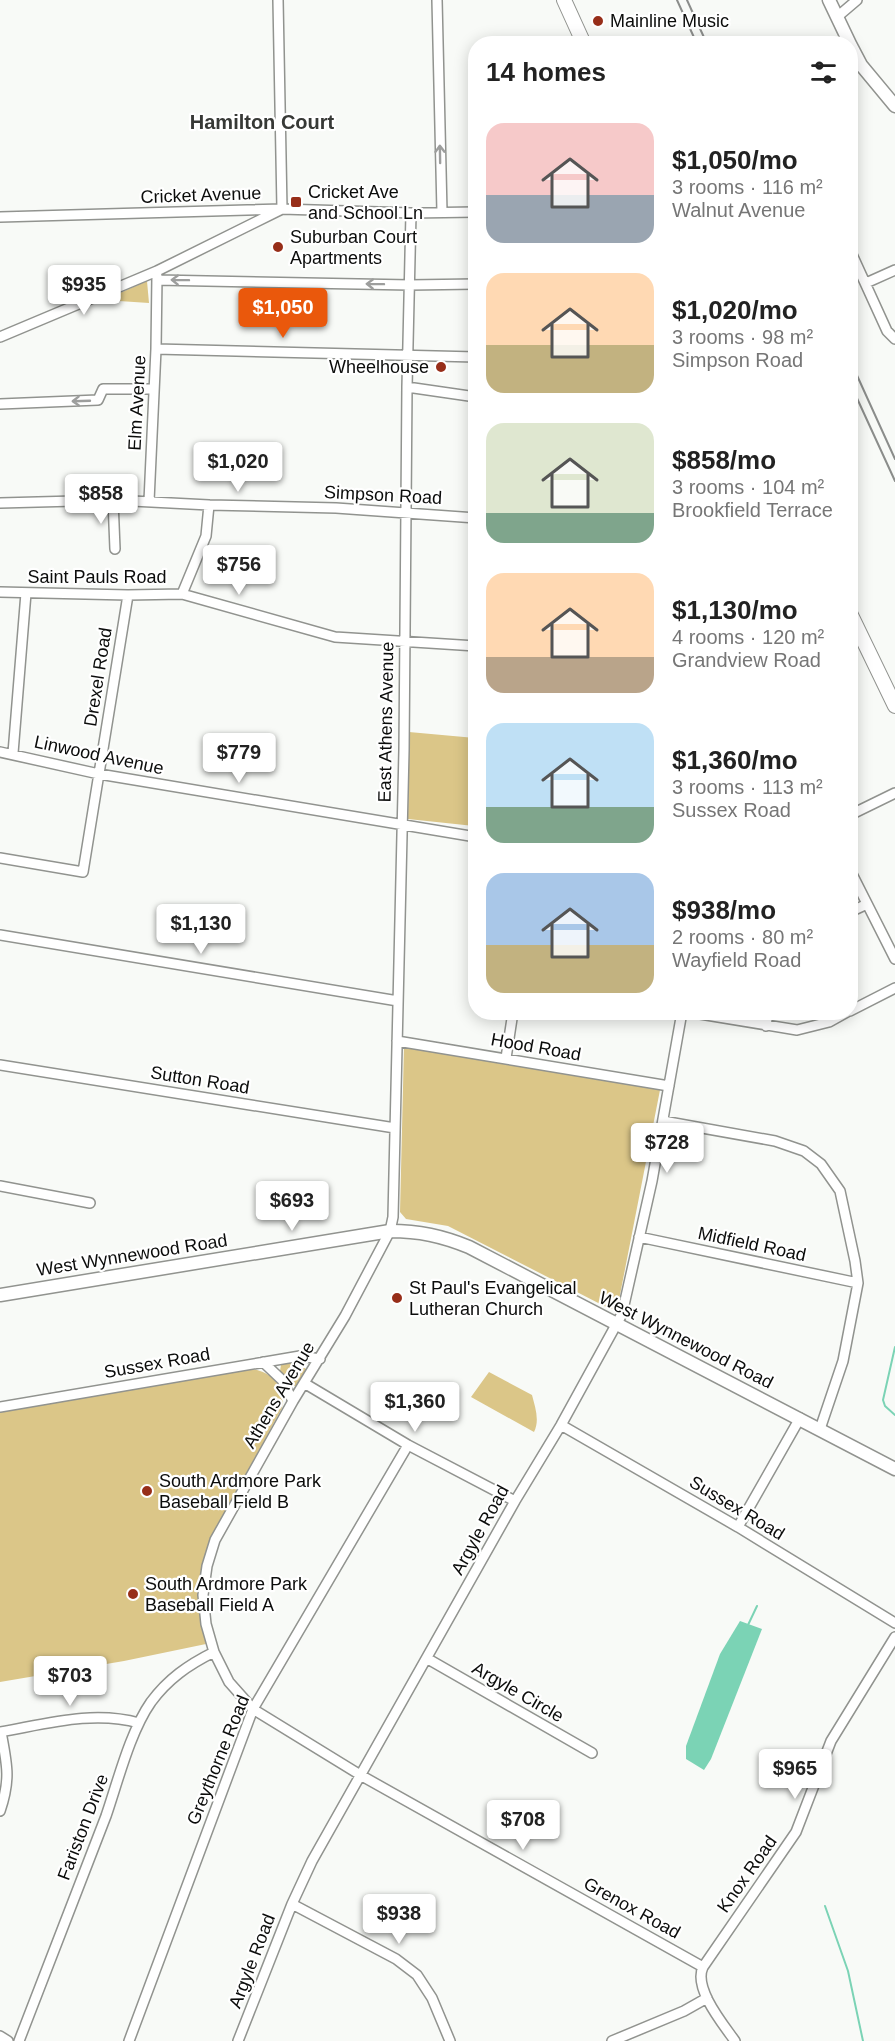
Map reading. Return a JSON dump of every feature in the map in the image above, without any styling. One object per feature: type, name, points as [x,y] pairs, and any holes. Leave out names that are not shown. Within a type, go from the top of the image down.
[{"type":"highway","points":[[564,0],[580,36]]},
{"type":"highway","points":[[858,630],[895,706]]},
{"type":"main road","points":[[829,0],[846,36]]},
{"type":"main road","points":[[858,70],[895,106]]},
{"type":"main road","name":"West Wynnewood Road","points":[[0,1295],[390,1231],[417,1231],[448,1238],[469,1247],[895,1469]]},
{"type":"street","points":[[0,337],[157,275],[282,209],[278,0]]},
{"type":"street","points":[[437,0],[442,212]]},
{"type":"street","points":[[837,17],[857,0]]},
{"type":"street","name":"Cricket Avenue","points":[[0,217],[282,209],[411,213],[468,212]]},
{"type":"street","name":"East Athens Avenue","points":[[390,1231],[393,1217],[400,825],[404,750],[411,213]]},
{"type":"street","points":[[858,266],[887,331],[895,339]]},
{"type":"street","points":[[866,283],[895,270]]},
{"type":"street","points":[[157,275],[410,285],[468,284]]},
{"type":"street","name":"Elm Avenue","points":[[149,501],[157,275]]},
{"type":"street","points":[[156,349],[468,357]]},
{"type":"street","points":[[407,387],[468,396]]},
{"type":"street","points":[[0,404],[98,400],[103,389],[154,389]]},
{"type":"street","points":[[113,500],[115,549]]},
{"type":"street","name":"Simpson Road","points":[[0,503],[149,501],[406,512],[468,517]]},
{"type":"street","points":[[182,594],[206,536],[209,505]]},
{"type":"street","name":"Saint Pauls Road","points":[[0,592],[182,594],[336,638],[468,645]]},
{"type":"street","points":[[13,753],[26,593]]},
{"type":"street","name":"Drexel Road","points":[[0,858],[82,872],[128,595]]},
{"type":"street","name":"Linwood Avenue","points":[[0,752],[13,753],[99,774],[468,836]]},
{"type":"street","points":[[858,811],[895,793]]},
{"type":"street","points":[[858,886],[895,959]]},
{"type":"street","points":[[858,908],[867,904]]},
{"type":"street","points":[[0,935],[398,1001]]},
{"type":"street","points":[[858,1007],[895,988]]},
{"type":"street","points":[[506,1058],[512,1020]]},
{"type":"street","name":"Argyle Road","points":[[238,2041],[292,1904],[312,1861],[622,1314],[663,1122],[681,1020]]},
{"type":"street","points":[[733,1020],[797,1030],[833,1020]]},
{"type":"street","points":[[766,1026],[767,1020]]},
{"type":"street","name":"Hood Road","points":[[397,1041],[669,1086]]},
{"type":"street","name":"Sutton Road","points":[[0,1065],[395,1128]]},
{"type":"street","points":[[663,1122],[775,1141],[804,1151],[821,1164],[840,1191],[858,1282],[843,1361],[820,1429]]},
{"type":"street","points":[[0,1186],[90,1203]]},
{"type":"street","name":"Athens Avenue","points":[[254,1709],[229,1682],[214,1652],[206,1624],[204,1605],[204,1586],[209,1557],[220,1530],[293,1401],[320,1359],[390,1231]]},
{"type":"street","name":"Midfield Road","points":[[639,1236],[858,1282]]},
{"type":"street","name":"Sussex Road","points":[[0,1407],[300,1356],[320,1359]]},
{"type":"street","points":[[263,1362],[282,1380],[293,1401]]},
{"type":"street","points":[[304,1383],[408,1445],[515,1502]]},
{"type":"street","points":[[738,1527],[800,1418]]},
{"type":"street","name":"Sussex Road","points":[[561,1425],[738,1527],[895,1623]]},
{"type":"street","name":"Greythorne Road","points":[[129,2041],[254,1709],[408,1445]]},
{"type":"street","name":"Knox Road","points":[[703,1967],[796,1832],[831,1741],[895,1637]]},
{"type":"street","name":"Fariston Drive","points":[[19,2041],[106,1816],[139,1723],[163,1686],[179,1671],[214,1652]]},
{"type":"street","name":"Argyle Circle","points":[[428,1659],[592,1753]]},
{"type":"street","name":"Grenox Road","points":[[254,1709],[362,1776],[703,1967]]},
{"type":"street","points":[[0,1811],[7,1790],[8,1766],[1,1732],[93,1717],[139,1723]]},
{"type":"street","points":[[292,1904],[396,1959],[417,1975],[432,1998],[450,2041]]},
{"type":"street","points":[[703,1967],[699,1974],[707,1998],[735,2041]]},
{"type":"street","points":[[612,2041],[684,2012],[707,1998]]},
{"type":"street","points":[[0,2036],[8,2041]]},
{"type":"shaded area","points":[[147,281],[149,303],[104,300]]},
{"type":"shaded area","points":[[409,732],[468,737],[468,825],[408,819]]},
{"type":"shaded area","points":[[404,1046],[660,1090],[618,1305],[615,1309],[610,1309],[448,1226],[406,1219],[400,1212]]},
{"type":"shaded area","points":[[290,1361],[300,1363],[307,1371],[297,1386],[288,1386],[280,1371],[281,1365]]},
{"type":"shaded area","points":[[250,1369],[258,1370],[275,1381],[282,1393],[282,1408],[214,1533],[205,1555],[199,1581],[199,1610],[206,1644],[124,1661],[0,1682],[0,1411]]},
{"type":"shaded area","points":[[489,1372],[532,1395],[537,1418],[534,1432],[471,1397]]},
{"type":"shaded area","points":[[740,1621],[762,1629],[711,1759],[704,1770],[686,1759],[686,1746],[720,1654]]},
{"type":"waterway","points":[[895,1347],[883,1400],[885,1406],[895,1415]]},
{"type":"waterway","points":[[748,1625],[757,1606]]},
{"type":"waterway","points":[[825,1906],[848,1971],[863,2041]]},
{"type":"railway","points":[[677,0],[693,36]]},
{"type":"railway","points":[[687,0],[703,36]]},
{"type":"railway","points":[[858,378],[895,459]]},
{"type":"railway","points":[[858,400],[895,481]]},
{"type":"place","name":"Mainline Music","points":[[598,21]]},
{"type":"place","name":"Cricket Ave and School Ln","points":[[296,202]]},
{"type":"place","name":"Suburban Court Apartments","points":[[278,247]]},
{"type":"place","name":"Wheelhouse","points":[[441,367]]},
{"type":"place","name":"St Paul's Evangelical Lutheran Church","points":[[397,1298]]},
{"type":"place","name":"South Ardmore Park Baseball Field B","points":[[147,1491]]},
{"type":"place","name":"South Ardmore Park Baseball Field A","points":[[133,1594]]},
{"type":"district","name":"Hamilton Court","points":[[262,122]]}]
